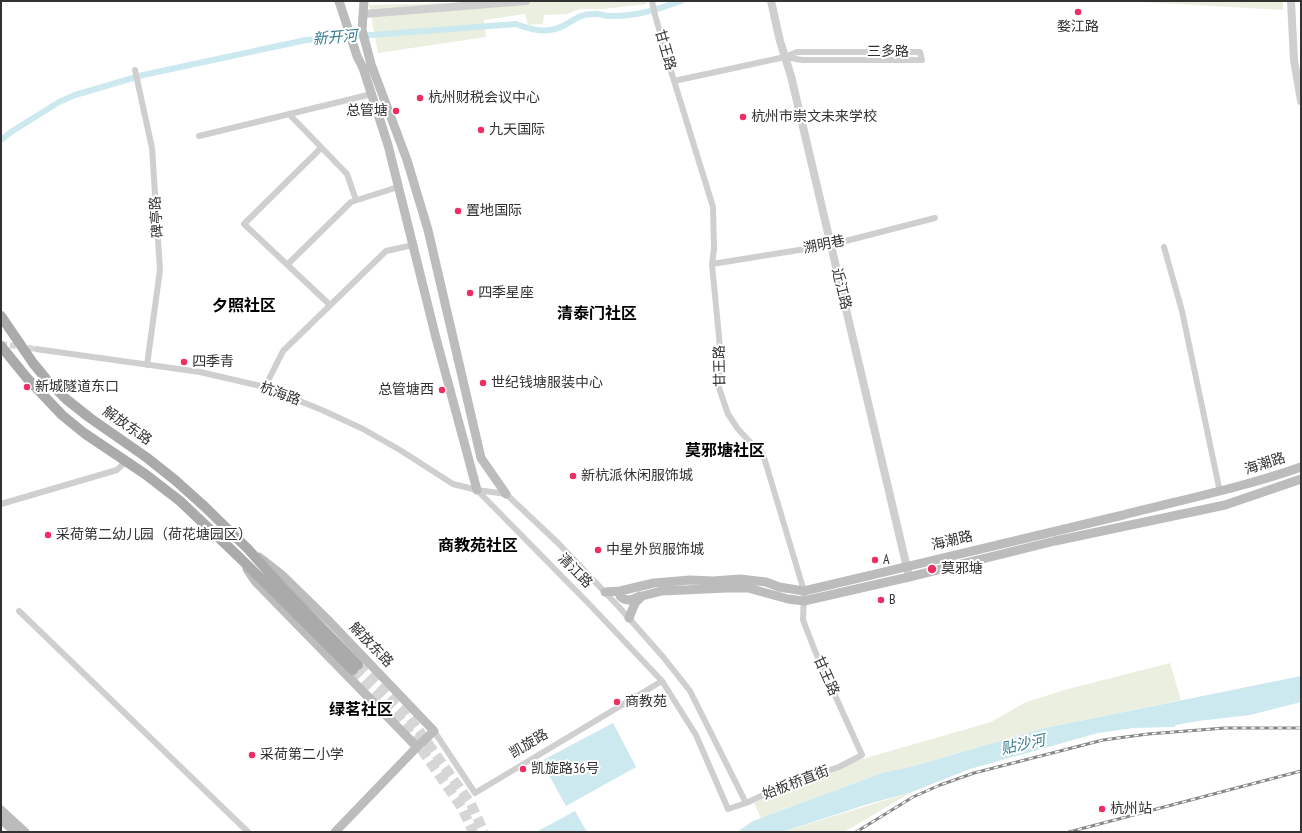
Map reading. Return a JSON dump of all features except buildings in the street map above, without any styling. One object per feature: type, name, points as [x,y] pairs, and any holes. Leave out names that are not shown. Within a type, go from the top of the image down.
[{"type":"main road","points":[[339,1],[357,56],[367,66]]},
{"type":"main road","points":[[364,1],[362,30],[367,66]]},
{"type":"main road","name":"清江路","points":[[367,66],[372,94],[388,145],[436,338],[477,490]]},
{"type":"main road","name":"清江路","points":[[367,66],[407,160],[428,230],[481,458],[506,494]]},
{"type":"main road","name":"解放东路","points":[[1,316],[33,363],[66,399],[90,418],[146,457],[204,506],[248,549],[355,667],[180,501],[126,461],[84,433],[62,415],[27,378],[1,346]]},
{"type":"main road","name":"海潮路","points":[[605,592],[620,591],[654,583],[690,580],[740,579],[766,582],[804,596],[907,566],[1053,533],[1220,492],[1263,480],[1301,467]]},
{"type":"main road","name":"海潮路","points":[[620,591],[620,596],[624,600],[629,600],[662,591],[748,588],[788,599],[909,577],[1054,541],[1225,504],[1301,478]]},
{"type":"main road","name":"解放东路","points":[[248,549],[282,575],[434,731]]},
{"type":"main road","name":"解放东路","points":[[239,557],[255,581],[417,747]]},
{"type":"main road","points":[[629,618],[635,603],[642,596]]},
{"type":"main road","points":[[335,832],[434,731]]},
{"type":"main road","points":[[1,810],[25,832]]},
{"type":"main road","points":[[1,819],[15,832]]},
{"type":"street","points":[[364,14],[526,1]]},
{"type":"street","name":"甘王路","points":[[652,1],[674,82],[713,206],[714,249],[712,264],[719,337],[719,388],[728,414],[738,429],[764,454],[804,596],[803,620],[815,651],[862,755]]},
{"type":"street","name":"近江路","points":[[771,1],[791,76],[909,577]]},
{"type":"street","points":[[1291,1],[1301,101]]},
{"type":"street","name":"三多路","points":[[674,82],[785,57],[797,52],[920,52],[922,60],[802,60],[785,57]]},
{"type":"street","name":"碑亭路","points":[[135,70],[140,85],[152,148],[160,270],[147,365]]},
{"type":"street","points":[[199,136],[372,94]]},
{"type":"street","points":[[289,114],[347,174],[356,200]]},
{"type":"street","points":[[321,148],[244,224],[330,305]]},
{"type":"street","points":[[287,265],[351,202],[398,187]]},
{"type":"street","name":"溯明巷","points":[[712,264],[830,245],[935,218]]},
{"type":"street","points":[[265,387],[283,351],[386,251],[413,245]]},
{"type":"street","points":[[1164,247],[1182,311],[1220,492]]},
{"type":"street","name":"杭海路","points":[[36,349],[200,372],[265,387],[322,410],[363,430],[400,450],[453,484],[477,490],[506,494]]},
{"type":"street","points":[[1,504],[117,470],[126,461]]},
{"type":"street","name":"清江路","points":[[477,490],[662,681],[696,735],[728,809]]},
{"type":"street","name":"清江路","points":[[506,494],[558,543],[605,592],[664,658],[690,691],[746,803]]},
{"type":"street","points":[[19,611],[248,832]]},
{"type":"street","name":"凯旋路","points":[[434,731],[475,793],[662,681]]},
{"type":"street","name":"始板桥直街","points":[[728,809],[746,803],[792,782],[839,767],[862,755]]},
{"type":"shaded area","points":[[469,1],[646,1],[647,4],[603,9],[580,9],[567,14],[544,15],[543,24],[528,25],[525,14],[484,20],[486,37],[378,53],[369,5],[451,3]]},
{"type":"shaded area","points":[[1283,1],[1283,10],[1142,2]]},
{"type":"shaded area","points":[[1170,663],[1181,700],[1045,728],[914,766],[882,773],[761,818],[754,803],[852,762],[991,722],[1026,702],[1068,689]]},
{"type":"shaded area","points":[[912,792],[844,832],[782,832]]},
{"type":"water","name":"贴沙河","points":[[1301,676],[1301,702],[1250,715],[1198,721],[1176,725],[1174,727],[1133,728],[1098,733],[970,769],[912,792],[865,805],[782,832],[737,832],[753,821],[882,773],[914,766],[1045,728]]},
{"type":"water","points":[[613,723],[636,767],[566,806],[541,761]]},
{"type":"water","points":[[575,811],[587,832],[536,832]]},
{"type":"waterway","name":"新开河","points":[[1,140],[11,132],[59,102],[75,95],[143,75],[306,40],[516,24],[527,28],[551,30],[585,15],[596,14],[618,16],[637,14],[655,10],[681,1]]},
{"type":"tunnel","points":[[1,344],[36,349]]},
{"type":"tunnel","points":[[358,665],[405,711],[471,804],[484,832]]},
{"type":"tunnel","points":[[353,670],[397,714],[462,808],[473,832]]},
{"type":"railway","points":[[856,832],[913,797],[940,785],[974,773],[1103,740],[1148,734],[1225,728],[1301,728]]},
{"type":"railway","points":[[1069,832],[1301,771]]},
{"type":"place","name":"婺江路","points":[[1078,12]]},
{"type":"place","name":"杭州财税会议中心","points":[[420,98]]},
{"type":"place","name":"总管塘","points":[[396,111]]},
{"type":"place","name":"杭州市崇文未来学校","points":[[743,117]]},
{"type":"place","name":"九天国际","points":[[481,130]]},
{"type":"place","name":"置地国际","points":[[458,211]]},
{"type":"place","name":"四季星座","points":[[470,293]]},
{"type":"place","name":"四季青","points":[[184,362]]},
{"type":"place","name":"世纪钱塘服装中心","points":[[483,383]]},
{"type":"place","name":"新城隧道东口","points":[[27,387]]},
{"type":"place","name":"总管塘西","points":[[442,390]]},
{"type":"place","name":"新杭派休闲服饰城","points":[[573,476]]},
{"type":"place","name":"采荷第二幼儿园（荷花塘园区）","points":[[48,535]]},
{"type":"place","name":"中星外贸服饰城","points":[[598,550]]},
{"type":"place","name":"A","points":[[875,560]]},
{"type":"place","name":"莫邪塘","points":[[932,569]]},
{"type":"place","name":"B","points":[[881,600]]},
{"type":"place","name":"商教苑","points":[[617,702]]},
{"type":"place","name":"采荷第二小学","points":[[252,755]]},
{"type":"place","name":"凯旋路36号","points":[[523,769]]},
{"type":"place","name":"杭州站","points":[[1102,809]]},
{"type":"district","name":"夕照社区","points":[[244,306]]},
{"type":"district","name":"清泰门社区","points":[[597,314]]},
{"type":"district","name":"莫邪塘社区","points":[[725,451]]},
{"type":"district","name":"商教苑社区","points":[[478,546]]},
{"type":"district","name":"绿茗社区","points":[[361,710]]}]
